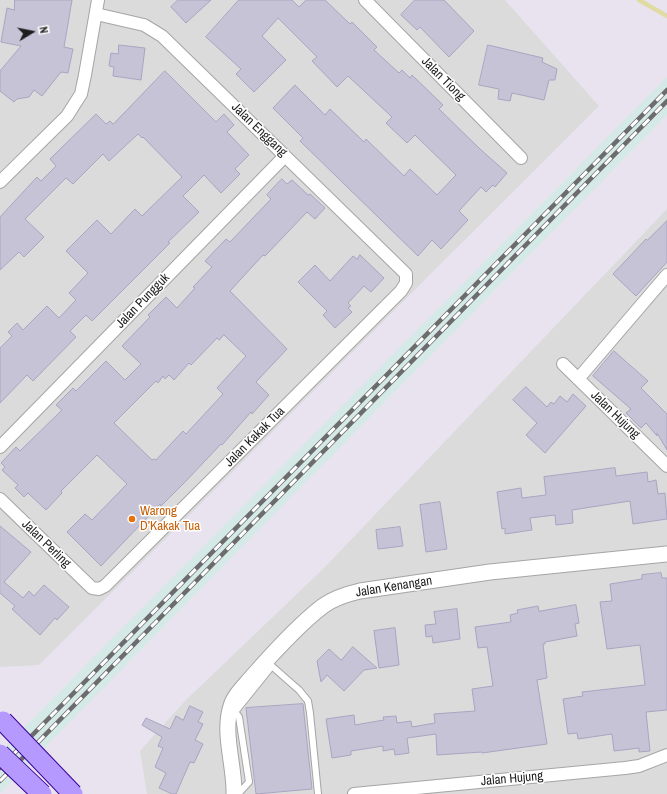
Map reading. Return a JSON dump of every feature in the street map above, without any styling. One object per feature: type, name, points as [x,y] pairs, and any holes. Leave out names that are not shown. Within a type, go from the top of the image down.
[{"type":"main road","points":[[3,721],[73,794]]},
{"type":"main road","points":[[0,754],[42,794]]},
{"type":"street","points":[[0,182],[67,116],[81,94],[98,0]]},
{"type":"street","name":"Jalan Tiong","points":[[365,0],[521,158]]},
{"type":"street","name":"Jalan Enggang","points":[[96,14],[144,25],[162,36],[406,274]]},
{"type":"street","name":"Jalan Pungguk","points":[[0,447],[285,156]]},
{"type":"street","name":"Jalan Kakak Tua","points":[[92,588],[99,589],[105,586],[401,291],[406,283],[406,274]]},
{"type":"street","points":[[578,379],[667,275]]},
{"type":"street","name":"Jalan Hujung","points":[[563,364],[667,466]]},
{"type":"street","name":"Jalan Perling","points":[[0,499],[92,588]]},
{"type":"street","name":"Jalan Kenangan","points":[[234,794],[228,737],[228,722],[236,695],[324,606],[345,595],[360,590],[490,572],[667,554]]},
{"type":"street","name":"Jalan Hujung","points":[[354,794],[626,768],[639,766],[667,755]]},
{"type":"lane","points":[[269,663],[299,690],[308,701],[318,794]]},
{"type":"lane","points":[[233,709],[239,717],[249,782],[238,794]]},
{"type":"shaded area","points":[[0,0],[505,0],[599,106],[39,665],[0,667]]},
{"type":"shaded area","points":[[667,77],[667,115],[0,793],[0,752]]},
{"type":"shaded area","points":[[667,209],[667,794],[147,794],[140,751],[186,700],[323,569]]},
{"type":"building","points":[[15,0],[72,0],[64,47],[73,49],[68,73],[61,72],[42,96],[34,90],[29,97],[17,99],[14,102],[0,91],[0,71],[21,46],[1,42],[7,8],[14,10]]},
{"type":"building","points":[[178,0],[211,0],[186,23],[171,7]]},
{"type":"building","points":[[239,0],[292,0],[299,7],[306,0],[325,0],[350,24],[352,22],[377,47],[374,50],[399,73],[402,70],[410,78],[412,75],[443,105],[439,109],[507,173],[495,187],[493,185],[486,192],[481,187],[459,211],[468,220],[441,249],[432,240],[418,256],[300,141],[303,138],[273,108],[295,85],[325,115],[330,109],[364,142],[366,139],[404,176],[410,169],[437,195],[456,175],[415,135],[407,143],[386,123],[392,117],[348,76],[337,87],[312,61],[317,57],[278,18],[262,36],[286,60],[254,92],[236,74],[241,69],[206,37]]},
{"type":"building","points":[[415,0],[444,0],[474,31],[449,57],[420,27],[417,30],[401,15]]},
{"type":"building","points":[[119,45],[145,48],[141,80],[113,76],[114,67],[109,66],[111,53],[118,54]]},
{"type":"building","points":[[488,45],[543,58],[542,62],[557,69],[555,80],[549,80],[544,100],[512,93],[510,101],[498,99],[499,89],[479,85]]},
{"type":"building","points":[[165,71],[216,122],[224,114],[234,125],[227,132],[249,155],[235,169],[240,174],[221,193],[204,175],[183,196],[199,212],[92,321],[86,315],[70,331],[76,337],[33,381],[27,375],[0,403],[0,348],[12,336],[8,332],[17,323],[23,330],[47,306],[59,318],[76,300],[69,293],[88,273],[66,251],[97,220],[111,234],[135,209],[142,216],[182,177],[143,137],[142,138],[138,134],[109,161],[103,154],[73,184],[66,178],[25,219],[44,237],[24,257],[19,252],[0,270],[0,217],[37,177],[41,181],[56,166],[50,159],[96,114],[106,124],[110,121],[113,124]]},
{"type":"building","points":[[282,179],[287,184],[292,180],[325,208],[315,219],[307,212],[265,256],[263,255],[230,291],[287,349],[256,382],[269,395],[252,414],[251,412],[222,445],[221,444],[161,506],[160,504],[101,566],[67,532],[85,514],[92,520],[127,484],[97,455],[61,491],[62,493],[46,510],[28,493],[24,497],[15,488],[18,485],[2,470],[5,467],[1,463],[16,447],[20,451],[62,410],[56,405],[73,388],[76,391],[106,361],[125,380],[141,364],[122,346],[150,317],[148,315],[166,297],[177,308],[195,288],[193,287],[212,267],[205,261],[226,239],[230,242],[271,199],[267,195]],"holes":[[[224,335],[246,356],[217,388],[223,394],[186,434],[183,431],[156,460],[152,460],[114,423],[156,381],[158,383],[163,376],[165,379],[169,375],[174,380],[189,363],[191,365],[217,338],[219,340]]]},
{"type":"building","points":[[667,221],[667,262],[636,296],[613,274],[646,239],[647,240]]},
{"type":"building","points":[[360,255],[384,278],[371,292],[364,286],[348,303],[351,306],[348,308],[352,312],[335,328],[323,315],[327,311],[298,282],[315,265],[330,281],[353,256],[357,259]]},
{"type":"building","points":[[614,351],[648,381],[641,388],[667,414],[667,450],[657,433],[657,436],[646,423],[641,428],[626,413],[631,409],[593,376]]},
{"type":"building","points":[[526,387],[547,407],[551,402],[554,404],[560,396],[567,402],[573,394],[586,406],[545,453],[526,435],[537,423],[513,400]]},
{"type":"building","points":[[615,468],[616,476],[647,472],[648,482],[656,480],[658,494],[665,493],[667,519],[633,524],[630,501],[572,510],[573,523],[556,525],[555,515],[530,518],[532,530],[505,534],[505,528],[502,529],[497,492],[521,488],[522,498],[546,495],[544,477]]},
{"type":"building","points":[[440,502],[447,549],[426,552],[420,505]]},
{"type":"building","points":[[0,526],[31,552],[4,582],[23,598],[29,591],[34,596],[44,585],[69,607],[57,620],[55,618],[40,635],[12,609],[15,606],[0,593]]},
{"type":"building","points":[[400,527],[403,546],[378,549],[376,530]]},
{"type":"building","points":[[661,573],[662,578],[667,578],[667,710],[646,712],[650,751],[639,752],[639,748],[614,751],[612,734],[578,739],[577,733],[568,734],[563,699],[583,696],[582,692],[645,685],[640,645],[607,649],[600,602],[612,601],[610,584],[642,579],[642,575]]},
{"type":"building","points":[[576,605],[579,623],[575,624],[577,636],[545,642],[545,644],[543,644],[547,678],[537,680],[547,744],[482,753],[437,755],[436,734],[407,738],[409,753],[395,755],[394,749],[383,751],[383,746],[351,751],[351,755],[332,758],[326,719],[354,715],[355,725],[384,720],[383,717],[396,716],[397,723],[411,721],[412,727],[435,723],[434,714],[475,711],[472,689],[493,686],[487,647],[478,648],[475,627],[511,622],[510,615],[518,613],[517,610],[538,606],[539,611]]},
{"type":"building","points":[[457,609],[460,639],[433,643],[432,636],[426,637],[425,625],[436,624],[434,612]]},
{"type":"building","points":[[395,628],[399,665],[379,668],[374,631]]},
{"type":"building","points":[[353,647],[377,668],[364,670],[344,691],[327,675],[321,682],[317,661],[329,649],[341,660]]},
{"type":"building","points":[[303,704],[312,789],[256,794],[246,708]]},
{"type":"building","points":[[190,706],[203,712],[198,722],[203,724],[195,740],[203,744],[194,763],[190,762],[176,794],[172,794],[159,788],[166,773],[155,767],[163,748],[158,746],[162,737],[142,725],[146,718],[170,729],[176,716],[183,720]]},
{"type":"waterway","points":[[639,0],[667,16]]},
{"type":"railway","points":[[0,768],[667,90]]},
{"type":"railway","points":[[0,781],[667,101]]},
{"type":"place","name":"Warong D’Kakak Tua","points":[[132,519]]}]
